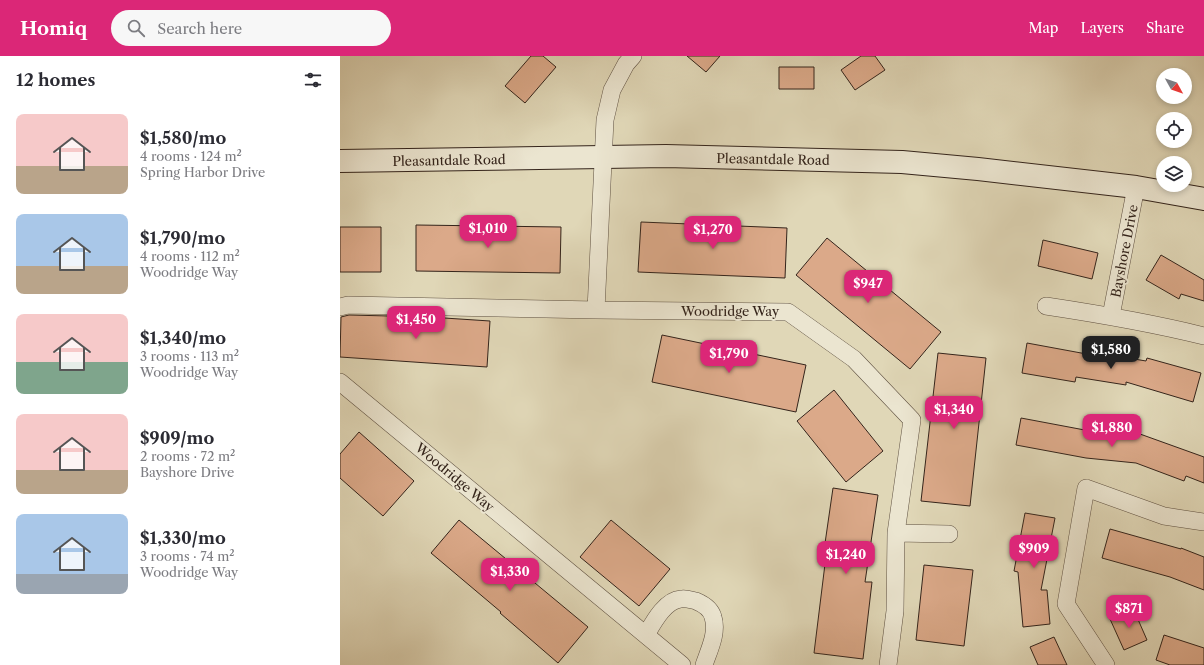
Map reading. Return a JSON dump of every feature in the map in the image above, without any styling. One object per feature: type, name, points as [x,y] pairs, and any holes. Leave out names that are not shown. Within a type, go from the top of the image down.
[{"type":"main road","name":"Pleasantdale Road","points":[[340,162],[666,156],[902,162],[978,168],[1136,187],[1204,199]]},
{"type":"street","points":[[596,310],[605,120],[612,90],[626,64],[633,56]]},
{"type":"street","name":"Bayshore Drive","points":[[1111,316],[1136,187]]},
{"type":"street","name":"Woodridge Way","points":[[340,307],[348,305],[788,312],[854,359],[912,420],[896,533],[895,611],[888,665]]},
{"type":"street","points":[[1046,306],[1111,316],[1178,329],[1204,336]]},
{"type":"street","name":"Woodridge Way","points":[[340,382],[682,665]]},
{"type":"street","points":[[1106,665],[1066,604],[1086,488],[1164,516],[1204,522]]},
{"type":"street","points":[[896,533],[949,534]]},
{"type":"street","points":[[646,635],[655,619],[670,603],[679,599],[688,599],[699,602],[709,609],[713,617],[714,630],[711,646],[704,665]]},
{"type":"building","points":[[531,56],[543,56],[556,67],[525,103],[505,86]]},
{"type":"building","points":[[687,56],[720,56],[706,72]]},
{"type":"building","points":[[861,56],[875,56],[885,70],[855,90],[841,70]]},
{"type":"building","points":[[779,67],[814,67],[814,89],[779,89]]},
{"type":"building","points":[[641,222],[787,228],[785,278],[638,272]]},
{"type":"building","points":[[416,225],[561,227],[560,273],[416,271]]},
{"type":"building","points":[[340,227],[381,227],[381,272],[340,272]]},
{"type":"building","points":[[827,238],[941,332],[910,369],[796,275]]},
{"type":"building","points":[[1043,240],[1098,253],[1092,279],[1038,266]]},
{"type":"building","points":[[1161,255],[1204,280],[1204,301],[1181,294],[1179,299],[1146,280]]},
{"type":"building","points":[[349,315],[429,317],[490,321],[487,367],[340,357],[341,317]]},
{"type":"building","points":[[662,335],[806,365],[796,412],[652,382]]},
{"type":"building","points":[[1027,343],[1092,355],[1093,352],[1146,361],[1147,358],[1201,373],[1193,402],[1126,382],[1126,385],[1076,377],[1075,382],[1022,373]]},
{"type":"building","points":[[938,353],[986,358],[970,506],[921,501]]},
{"type":"building","points":[[834,390],[883,451],[846,482],[797,421]]},
{"type":"building","points":[[1021,418],[1090,431],[1090,429],[1140,434],[1204,457],[1204,483],[1186,476],[1184,481],[1136,463],[1086,458],[1016,445]]},
{"type":"building","points":[[359,432],[414,481],[383,516],[340,478],[340,454]]},
{"type":"building","points":[[833,488],[878,495],[865,582],[872,582],[863,659],[814,653],[825,564],[822,564]]},
{"type":"building","points":[[1025,513],[1055,518],[1041,590],[1047,590],[1050,624],[1023,627],[1018,572],[1014,571]]},
{"type":"building","points":[[459,520],[588,627],[558,663],[500,613],[501,612],[431,553]]},
{"type":"building","points":[[611,520],[670,569],[639,606],[580,557]]},
{"type":"building","points":[[1110,529],[1181,548],[1204,557],[1204,590],[1170,577],[1102,558]]},
{"type":"building","points":[[924,565],[973,570],[964,646],[916,640]]},
{"type":"building","points":[[1133,608],[1147,640],[1124,650],[1110,619]]},
{"type":"building","points":[[1164,635],[1204,648],[1204,665],[1170,665],[1156,660]]},
{"type":"building","points":[[1054,637],[1067,665],[1038,665],[1030,647]]}]
